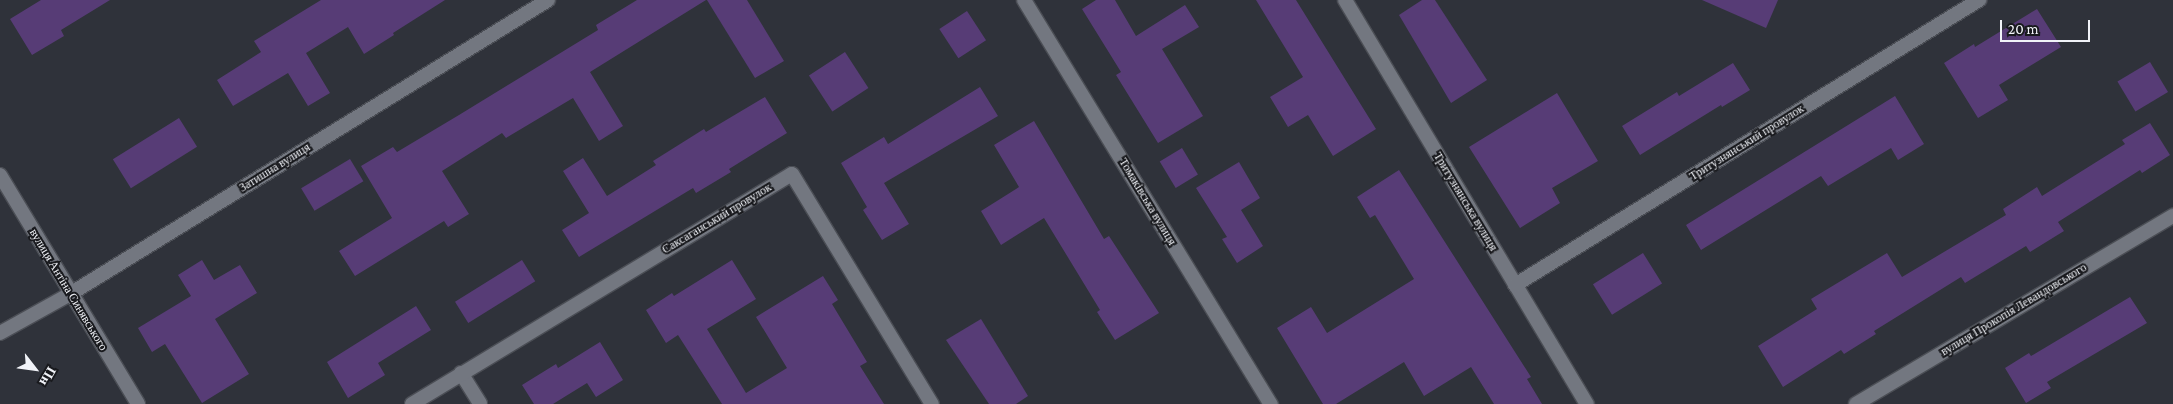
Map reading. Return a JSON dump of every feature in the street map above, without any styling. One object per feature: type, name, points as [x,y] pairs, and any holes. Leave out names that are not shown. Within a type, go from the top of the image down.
[{"type":"street","name":"Затишна вулиця","points":[[0,334],[70,294],[548,0]]},
{"type":"street","name":"Томаківська вулиця","points":[[1024,0],[1271,404]]},
{"type":"street","name":"Тритузнянська вулиця","points":[[1345,0],[1587,404]]},
{"type":"street","name":"Тритузнянський провулок","points":[[1515,286],[1979,0]]},
{"type":"street","name":"Саксаганський провулок","points":[[412,404],[792,174],[932,404]]},
{"type":"street","name":"вулиця Антіна Синявського","points":[[0,175],[138,404]]},
{"type":"street","name":"вулиця Прокопія Левандовського","points":[[1856,404],[2173,216]]},
{"type":"street","points":[[462,373],[480,404]]},
{"type":"building","points":[[41,0],[110,0],[61,30],[64,36],[32,55],[10,19]]},
{"type":"building","points":[[321,0],[445,0],[364,54],[348,27],[306,53],[330,93],[308,106],[288,73],[233,106],[217,80],[261,52],[254,41]]},
{"type":"building","points":[[637,0],[706,0],[590,72],[623,126],[599,141],[573,98],[506,138],[502,133],[442,171],[469,214],[448,227],[444,221],[355,276],[339,251],[392,218],[361,166],[393,147],[397,152],[459,115],[598,30],[596,25]]},
{"type":"building","points":[[707,0],[747,0],[784,61],[755,78]]},
{"type":"building","points":[[1096,0],[1115,0],[1136,36],[1185,5],[1199,27],[1162,49],[1203,116],[1158,143],[1116,75],[1121,72],[1082,9]]},
{"type":"building","points":[[1256,0],[1296,0],[1376,129],[1333,156],[1308,115],[1288,127],[1270,97],[1303,77]]},
{"type":"building","points":[[1422,0],[1435,0],[1487,80],[1451,103],[1399,15]]},
{"type":"building","points":[[1702,0],[1778,0],[1766,28]]},
{"type":"building","points":[[2037,9],[2061,47],[1999,85],[2008,100],[1978,118],[1944,63],[1974,44],[1975,47]]},
{"type":"building","points":[[967,11],[986,40],[958,58],[939,29]]},
{"type":"building","points":[[845,52],[868,88],[832,111],[809,75]]},
{"type":"building","points":[[2150,62],[2168,92],[2135,112],[2117,82]]},
{"type":"building","points":[[1733,63],[1750,90],[1722,107],[1721,105],[1640,155],[1622,126],[1677,92],[1679,96]]},
{"type":"building","points":[[980,87],[998,116],[884,183],[909,224],[882,240],[863,210],[867,207],[841,163],[884,137],[888,144]]},
{"type":"building","points":[[1557,93],[1598,161],[1552,188],[1560,203],[1520,228],[1469,147]]},
{"type":"building","points":[[1895,96],[1924,144],[1898,160],[1891,148],[1828,186],[1821,176],[1701,250],[1686,225]]},
{"type":"building","points":[[765,97],[787,133],[729,169],[731,172],[696,193],[693,188],[579,257],[562,230],[589,213],[563,171],[583,158],[607,196],[656,165],[653,161],[704,129],[706,132]]},
{"type":"building","points":[[179,118],[197,147],[131,188],[113,159]]},
{"type":"building","points":[[1034,121],[1104,239],[1109,236],[1159,313],[1115,340],[1097,312],[1100,310],[1044,218],[1001,245],[981,211],[1019,187],[994,145]]},
{"type":"building","points":[[2150,123],[2170,155],[2142,173],[2140,170],[2058,222],[2064,231],[2030,252],[2026,246],[1965,283],[1961,277],[1874,331],[1876,334],[1844,354],[1841,350],[1783,387],[1758,346],[1817,309],[1811,299],[1887,253],[1902,277],[2006,215],[2003,209],[2037,187],[2042,196],[2125,144],[2122,140]]},
{"type":"building","points":[[1182,148],[1198,175],[1176,188],[1160,161]]},
{"type":"building","points":[[350,159],[363,181],[315,211],[301,188]]},
{"type":"building","points":[[1239,162],[1260,198],[1241,210],[1263,246],[1237,263],[1222,239],[1227,237],[1196,188]]},
{"type":"building","points":[[1399,170],[1531,377],[1527,379],[1542,404],[1494,404],[1471,367],[1424,396],[1404,362],[1336,404],[1323,404],[1277,328],[1311,307],[1327,333],[1414,279],[1375,215],[1370,218],[1357,197]]},
{"type":"building","points":[[1643,253],[1662,284],[1612,315],[1593,284]]},
{"type":"building","points":[[202,260],[214,280],[240,265],[257,293],[215,319],[249,374],[202,403],[165,344],[152,352],[138,328],[191,296],[178,275]]},
{"type":"building","points":[[522,260],[535,281],[468,323],[455,302]]},
{"type":"building","points":[[732,260],[756,299],[707,329],[746,393],[787,368],[756,317],[823,276],[838,300],[832,304],[867,362],[860,366],[884,404],[722,404],[678,335],[666,343],[646,310],[672,293],[674,296]]},
{"type":"building","points":[[2130,297],[2147,323],[2047,382],[2051,388],[2026,403],[2005,368],[2029,353],[2031,356]]},
{"type":"building","points":[[416,306],[431,330],[378,363],[385,375],[348,398],[327,362]]},
{"type":"building","points":[[981,319],[1028,396],[1016,404],[989,404],[946,340]]},
{"type":"building","points":[[600,342],[623,380],[596,397],[587,383],[553,404],[534,404],[522,385],[556,364],[558,368]]}]
